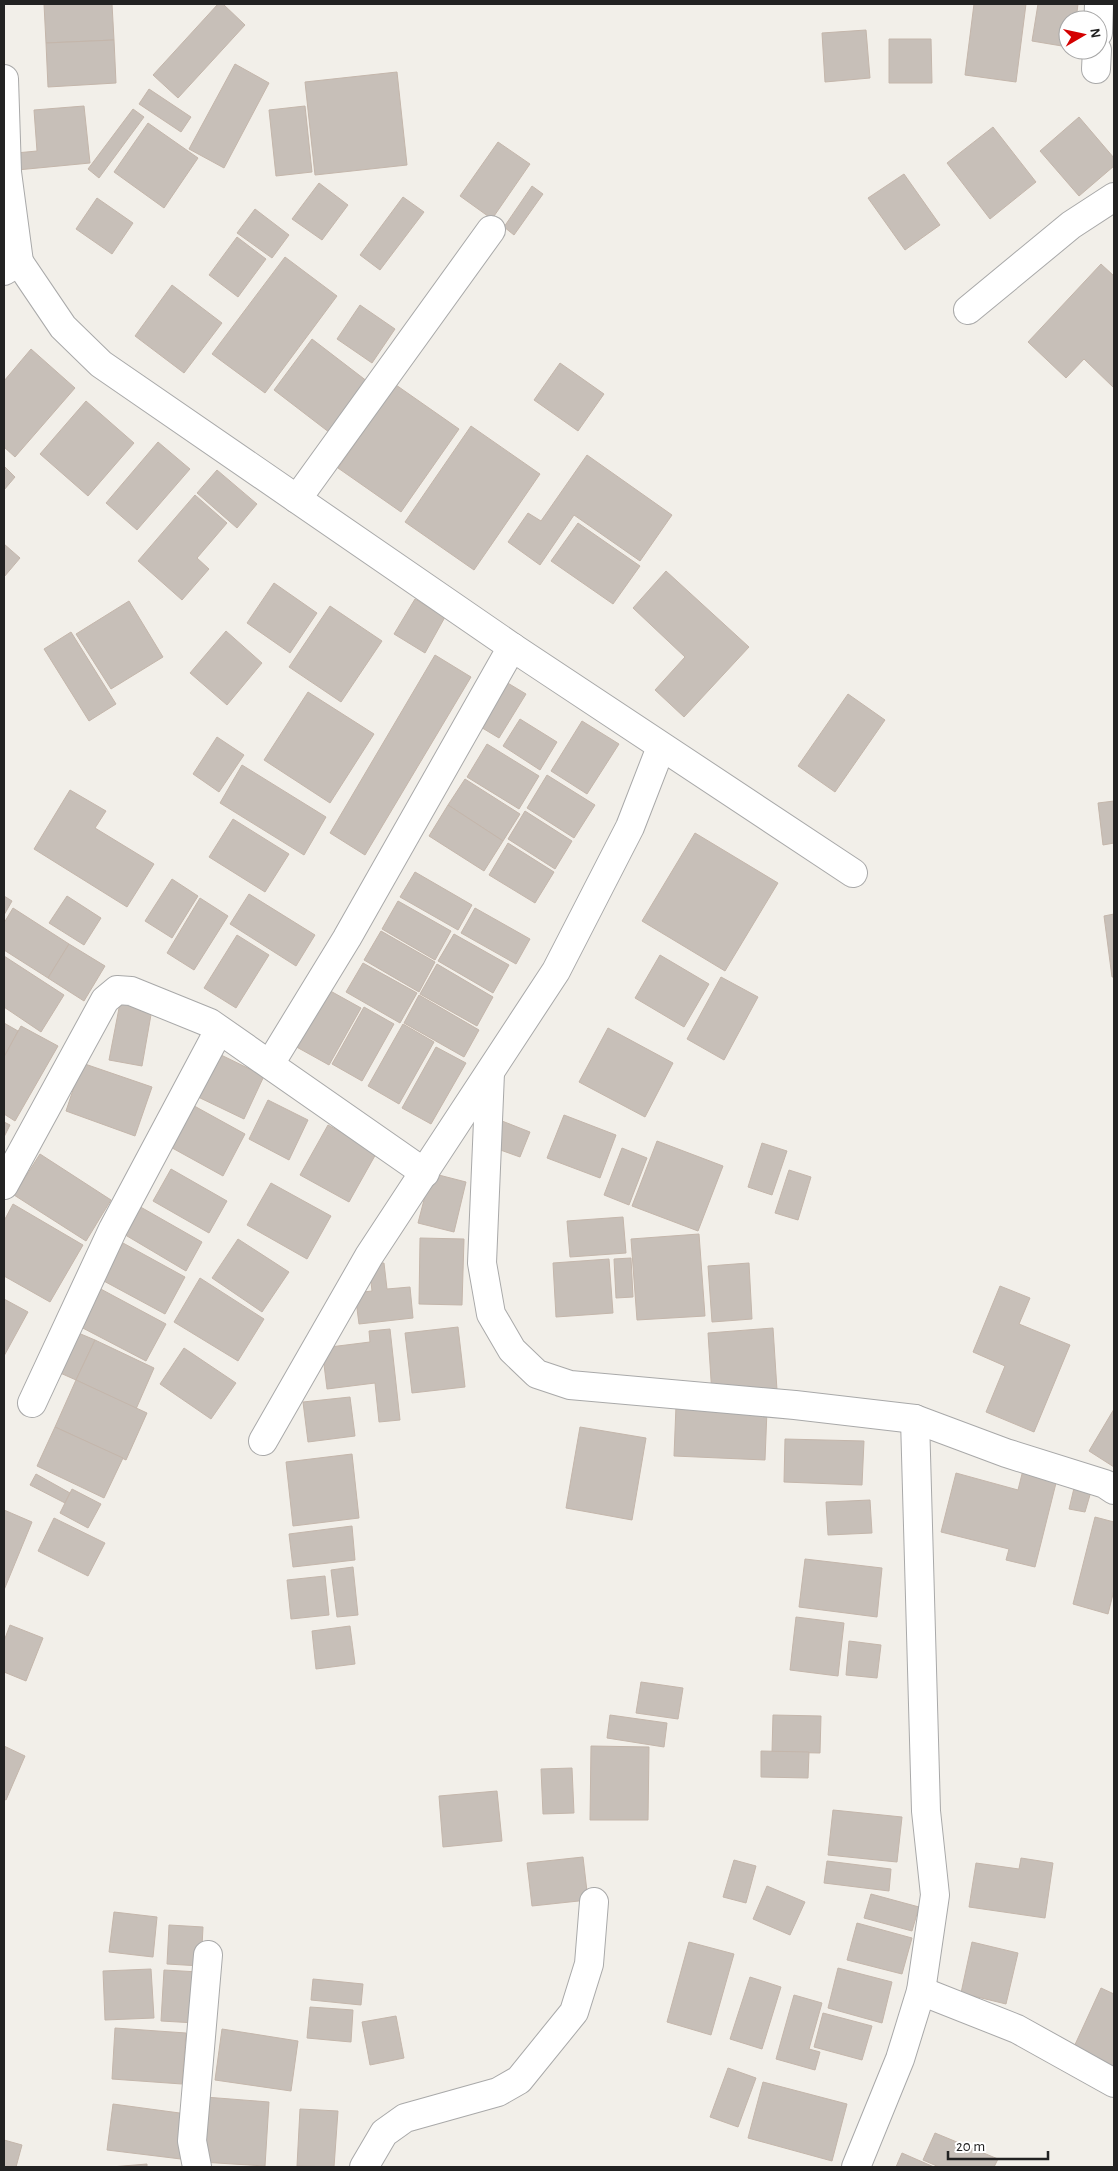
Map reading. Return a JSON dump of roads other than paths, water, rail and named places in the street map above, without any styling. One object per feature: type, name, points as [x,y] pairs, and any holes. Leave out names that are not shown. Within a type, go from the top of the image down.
[{"type":"street","points":[[4,78],[11,266],[63,328],[101,364],[512,647],[852,873]]},
{"type":"street","points":[[968,310],[1071,224],[1114,197]]},
{"type":"street","points":[[297,499],[491,230]]},
{"type":"street","points":[[270,1064],[347,938],[512,647]]},
{"type":"street","points":[[264,1441],[369,1256],[556,972],[630,827],[661,747]]},
{"type":"street","points":[[4,1185],[105,1000],[117,990],[131,991],[210,1024],[425,1173]]},
{"type":"street","points":[[32,1402],[113,1229],[219,1030]]},
{"type":"street","points":[[490,1073],[482,1263],[491,1314],[512,1350],[537,1374],[570,1385],[795,1405],[916,1419],[1006,1453],[1105,1484],[1114,1490]]},
{"type":"street","points":[[856,2167],[900,2059],[921,1991],[935,1894],[926,1811],[916,1419]]},
{"type":"street","points":[[364,2167],[384,2133],[405,2118],[498,2092],[519,2080],[574,2012],[589,1964],[594,1902]]},
{"type":"street","points":[[197,2167],[192,2141],[208,1955]]},
{"type":"street","points":[[921,1991],[1017,2029],[1114,2082]]}]
